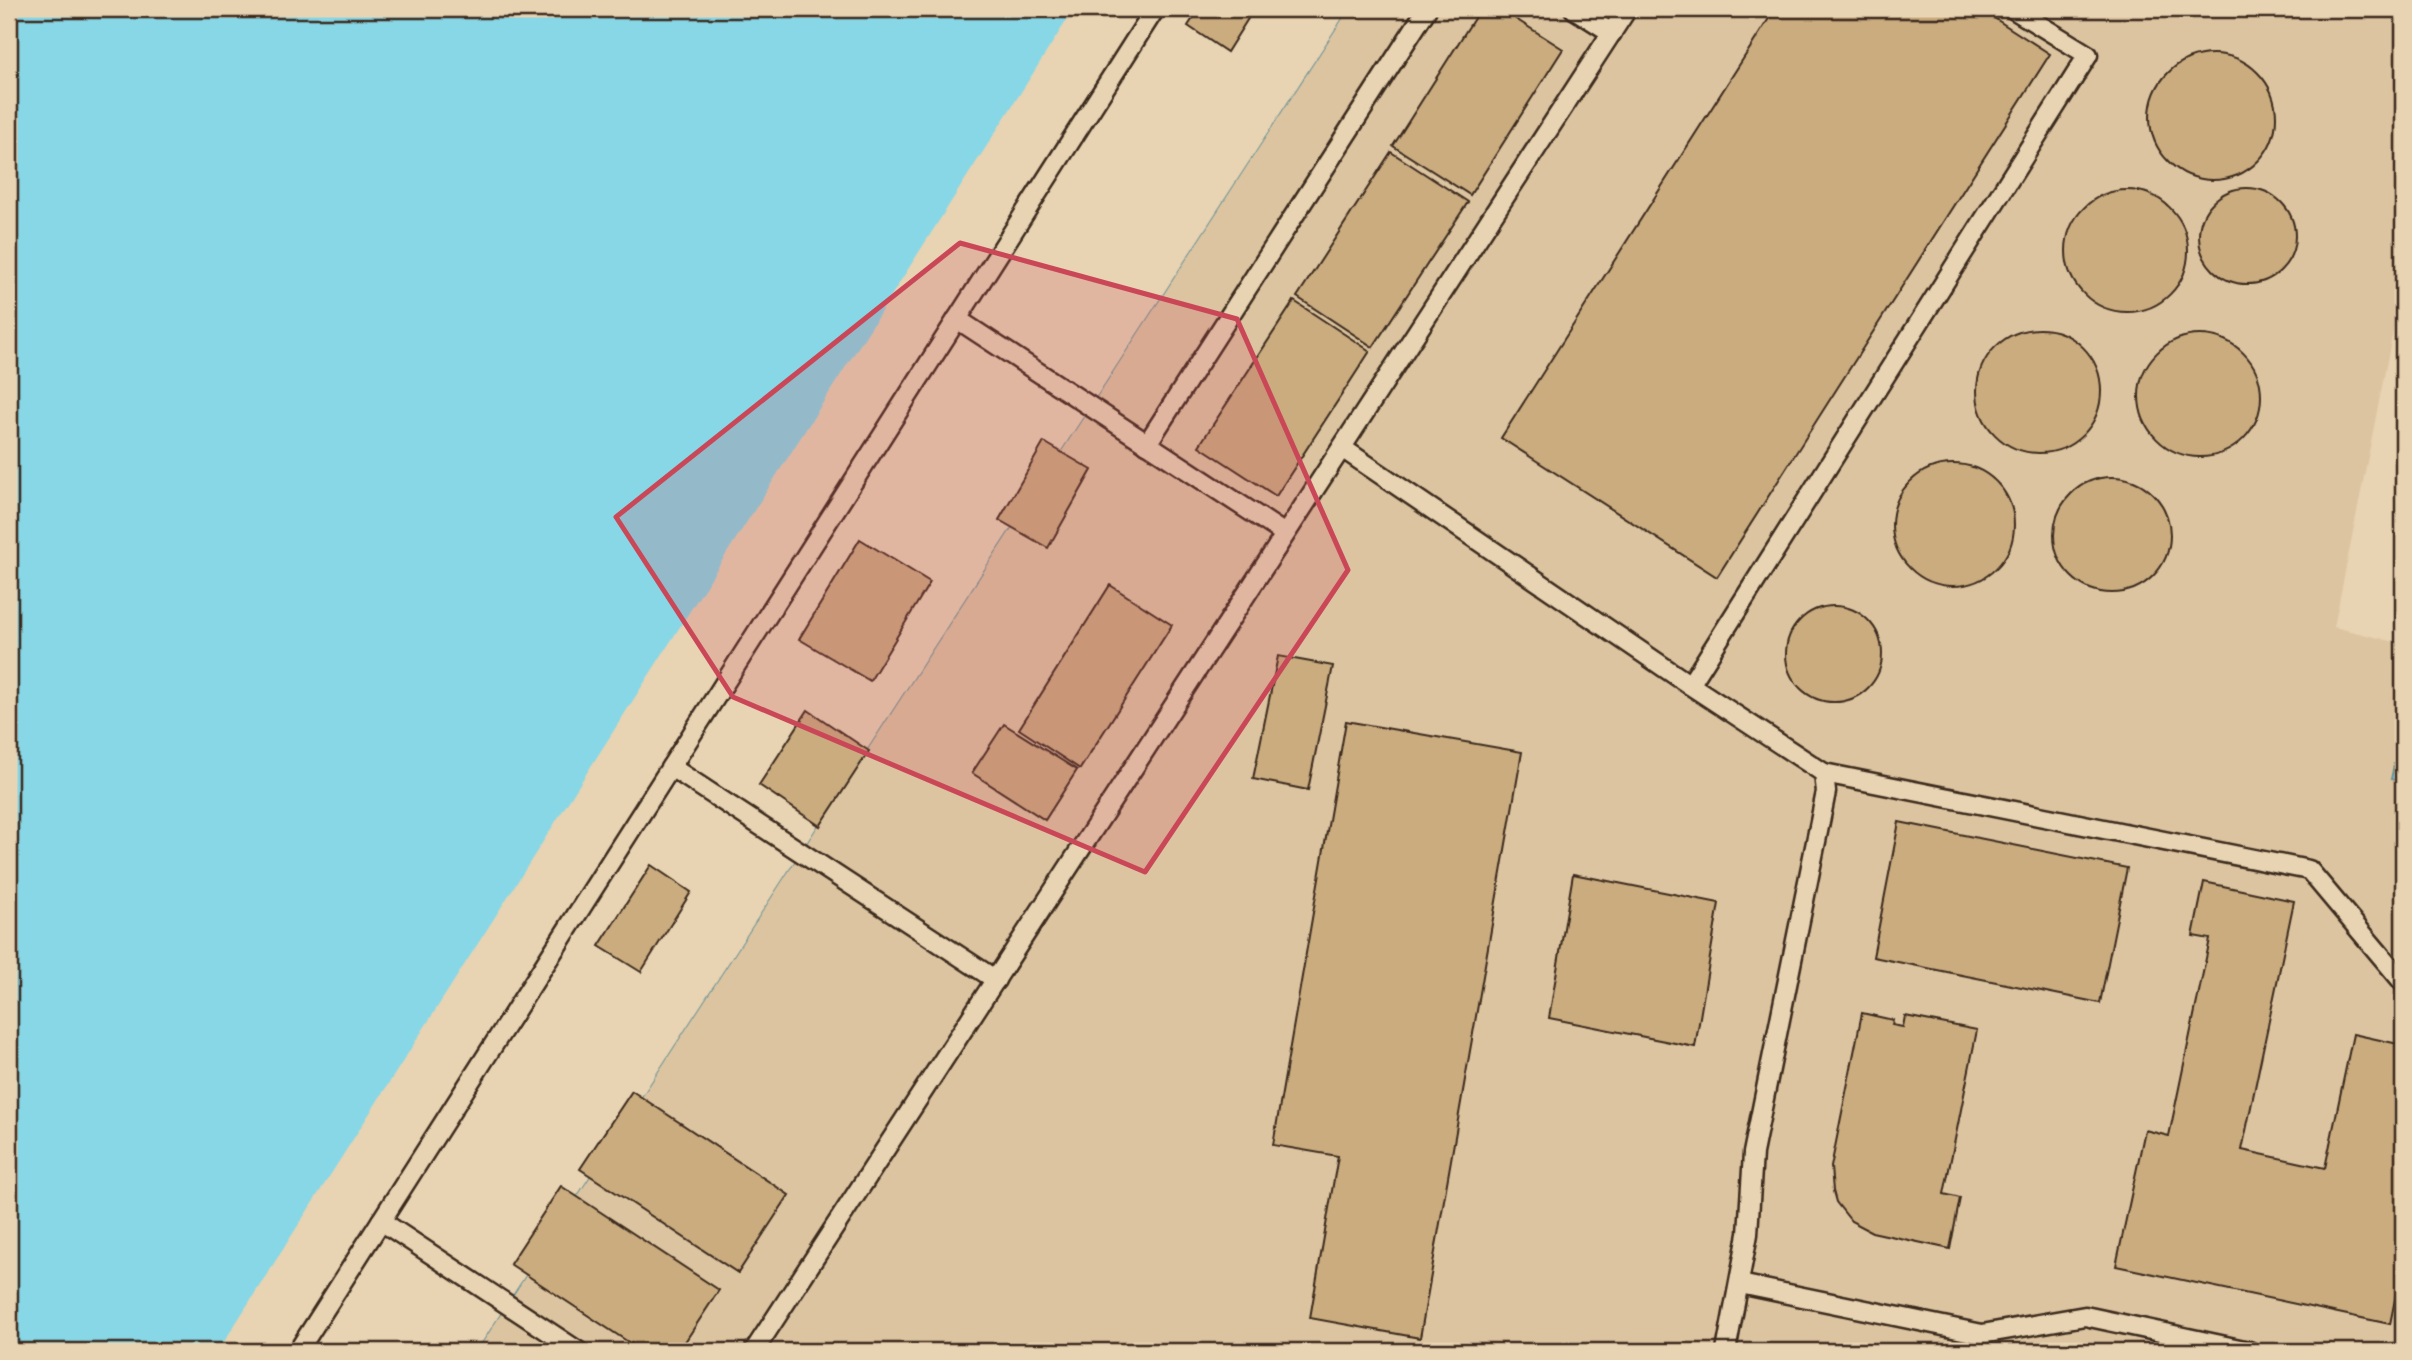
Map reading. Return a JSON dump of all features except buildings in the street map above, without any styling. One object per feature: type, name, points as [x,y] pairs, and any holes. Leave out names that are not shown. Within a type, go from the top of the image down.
[{"type":"lane","points":[[298,1351],[1155,9]]},
{"type":"lane","points":[[1147,444],[1427,9]]},
{"type":"lane","points":[[1574,9],[1612,33]]},
{"type":"lane","points":[[754,1351],[1627,9]]},
{"type":"lane","points":[[1690,685],[2088,54],[2013,9]]},
{"type":"lane","points":[[957,319],[1285,534]]},
{"type":"lane","points":[[1342,448],[1824,773],[2309,870],[2403,982]]},
{"type":"lane","points":[[671,767],[996,980]]},
{"type":"lane","points":[[1726,1351],[1748,1234],[1753,1153],[1826,792],[1824,773]]},
{"type":"lane","points":[[381,1221],[578,1351]]},
{"type":"lane","points":[[1740,1284],[1982,1334],[2085,1316],[2249,1351]]},
{"type":"path","points":[[2394,744],[2403,747]]},
{"type":"highlighted area","points":[[960,243],[1237,319],[1348,570],[1145,872],[733,697],[616,517]]},
{"type":"shaded area","points":[[1074,9],[2403,9],[2403,281],[2334,627],[2403,644],[2403,725],[2391,778],[2403,782],[2403,1351],[218,1351]]},
{"type":"water","points":[[9,9],[1348,9],[476,1351],[9,1351]]},
{"type":"water","points":[[2403,725],[2403,782],[2391,779]]},
{"type":"pier","points":[[1074,9],[1348,9],[476,1351],[218,1351]]}]
